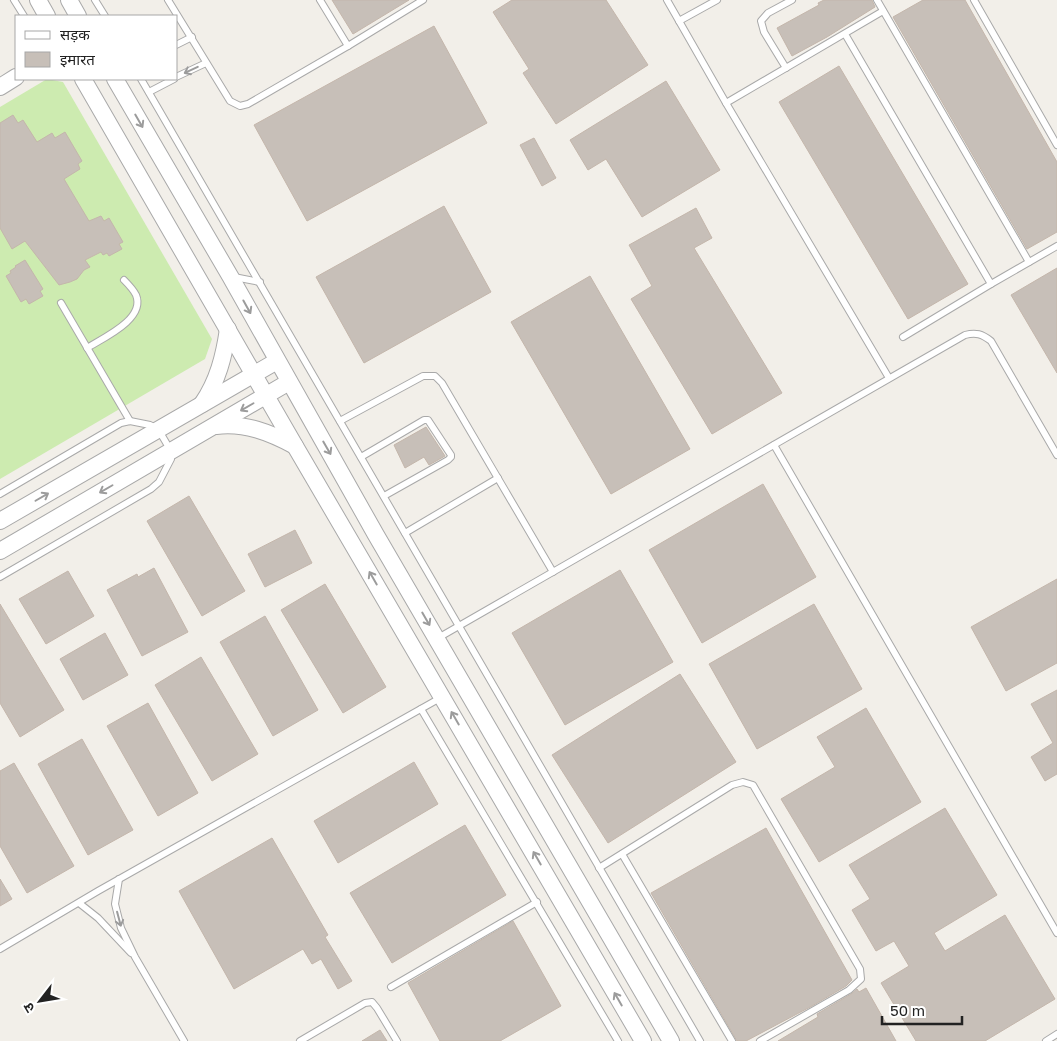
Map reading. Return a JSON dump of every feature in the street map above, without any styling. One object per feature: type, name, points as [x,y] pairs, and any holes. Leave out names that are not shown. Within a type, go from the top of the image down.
[{"type":"street","points":[[38,0],[46,15]]},
{"type":"street","points":[[69,0],[77,15]]},
{"type":"street","points":[[0,87],[15,78]]},
{"type":"street","points":[[84,80],[643,1041]]},
{"type":"street","points":[[116,80],[671,1041]]},
{"type":"street","points":[[200,405],[215,382],[224,353],[228,329]]},
{"type":"street","points":[[0,521],[277,361]]},
{"type":"street","points":[[0,551],[289,382]]},
{"type":"street","points":[[212,427],[225,425],[245,427],[270,433],[295,446]]},
{"type":"street","points":[[428,673],[450,660]]},
{"type":"lane","points":[[14,0],[23,15]]},
{"type":"lane","points":[[95,0],[104,15]]},
{"type":"lane","points":[[168,0],[178,15]]},
{"type":"lane","points":[[320,0],[348,46]]},
{"type":"lane","points":[[178,15],[230,101],[240,106],[248,104],[423,0]]},
{"type":"lane","points":[[667,0],[889,378]]},
{"type":"lane","points":[[679,21],[716,0]]},
{"type":"lane","points":[[786,68],[764,32],[761,22],[768,13],[792,0]]},
{"type":"lane","points":[[877,0],[1030,262]]},
{"type":"lane","points":[[974,0],[1057,145]]},
{"type":"lane","points":[[726,103],[884,11]]},
{"type":"lane","points":[[845,34],[992,284]]},
{"type":"lane","points":[[178,44],[192,37]]},
{"type":"lane","points":[[178,77],[206,63]]},
{"type":"lane","points":[[143,80],[700,1041]]},
{"type":"lane","points":[[149,92],[171,80]]},
{"type":"lane","points":[[903,336],[1057,246]]},
{"type":"lane","points":[[230,276],[260,282]]},
{"type":"lane","points":[[87,348],[122,326],[135,312],[138,303],[136,295],[124,280]]},
{"type":"lane","points":[[61,303],[130,421]]},
{"type":"lane","points":[[437,639],[889,378],[965,335],[975,332],[984,335],[991,341],[1057,455]]},
{"type":"lane","points":[[340,421],[422,376],[435,376],[442,383],[553,572]]},
{"type":"lane","points":[[361,457],[424,420],[428,420],[451,454],[448,460],[384,496]]},
{"type":"lane","points":[[0,494],[121,423],[130,421],[150,425],[158,429],[171,451],[171,459],[159,482],[151,490],[0,577]]},
{"type":"lane","points":[[774,445],[1057,933]]},
{"type":"lane","points":[[405,533],[498,478]]},
{"type":"lane","points":[[0,949],[119,879],[421,710],[442,696]]},
{"type":"lane","points":[[421,710],[618,1041]]},
{"type":"lane","points":[[599,868],[732,785],[743,782],[753,785],[860,969],[861,979],[849,990],[760,1041]]},
{"type":"lane","points":[[622,854],[732,1041]]},
{"type":"lane","points":[[119,879],[115,904],[121,928],[135,957],[184,1041]]},
{"type":"lane","points":[[79,902],[98,918],[135,957]]},
{"type":"lane","points":[[391,987],[537,902]]},
{"type":"lane","points":[[300,1041],[365,1003],[372,1002],[397,1041]]},
{"type":"lane","points":[[1046,1041],[1057,1034]]},
{"type":"green space","points":[[45,80],[63,82],[212,339],[205,359],[0,479],[0,107]]},
{"type":"building","points":[[332,0],[409,0],[353,34]]},
{"type":"building","points":[[512,0],[606,0],[648,65],[556,124],[523,73],[529,69],[493,12]]},
{"type":"building","points":[[824,0],[872,0],[875,7],[792,56],[777,28],[819,5],[818,3]]},
{"type":"building","points":[[923,0],[965,0],[1057,162],[1057,232],[1027,249],[893,17]]},
{"type":"building","points":[[434,26],[487,123],[307,221],[254,125]]},
{"type":"building","points":[[839,66],[968,284],[908,319],[779,102]]},
{"type":"building","points":[[666,81],[720,170],[642,217],[606,159],[588,170],[570,140]]},
{"type":"building","points":[[13,115],[18,123],[23,120],[37,142],[52,133],[55,138],[65,132],[82,161],[78,164],[80,169],[64,179],[89,221],[101,216],[104,221],[109,218],[123,242],[119,244],[122,249],[109,256],[107,253],[103,255],[101,252],[85,260],[90,267],[84,270],[77,279],[70,282],[59,285],[25,241],[12,249],[0,228],[0,123]]},
{"type":"building","points":[[534,138],[556,178],[542,186],[520,145]]},
{"type":"building","points":[[444,206],[491,292],[364,363],[316,277]]},
{"type":"building","points":[[696,208],[712,238],[694,248],[782,393],[712,434],[631,299],[652,286],[629,245]]},
{"type":"building","points":[[25,260],[43,289],[40,291],[43,296],[29,304],[26,299],[21,302],[6,276],[11,273],[10,271],[15,266]]},
{"type":"building","points":[[1057,268],[1057,373],[1011,295]]},
{"type":"building","points":[[590,276],[690,449],[611,494],[511,322]]},
{"type":"building","points":[[426,427],[445,456],[429,465],[424,457],[405,468],[394,445]]},
{"type":"building","points":[[763,484],[816,577],[702,643],[649,550]]},
{"type":"building","points":[[189,496],[245,591],[202,616],[147,521]]},
{"type":"building","points":[[295,530],[312,563],[265,587],[248,554]]},
{"type":"building","points":[[154,568],[188,632],[142,656],[107,590],[137,574],[138,577]]},
{"type":"building","points":[[620,570],[673,662],[565,725],[512,633]]},
{"type":"building","points":[[68,571],[94,616],[46,644],[19,599]]},
{"type":"building","points":[[1057,579],[1057,663],[1006,691],[971,627]]},
{"type":"building","points":[[325,584],[386,687],[343,713],[281,610]]},
{"type":"building","points":[[0,604],[64,710],[20,737],[0,703]]},
{"type":"building","points":[[814,604],[862,689],[757,749],[709,664]]},
{"type":"building","points":[[265,616],[318,710],[273,736],[220,642]]},
{"type":"building","points":[[105,633],[128,675],[83,700],[60,659]]},
{"type":"building","points":[[201,657],[258,754],[212,781],[155,685]]},
{"type":"building","points":[[680,674],[736,762],[608,843],[552,755]]},
{"type":"building","points":[[1057,690],[1057,774],[1045,781],[1031,757],[1053,743],[1031,704]]},
{"type":"building","points":[[148,703],[198,793],[158,816],[107,726]]},
{"type":"building","points":[[866,708],[921,802],[819,862],[781,799],[835,767],[817,737]]},
{"type":"building","points":[[82,739],[133,830],[88,855],[38,764]]},
{"type":"building","points":[[414,762],[438,804],[338,863],[314,821]]},
{"type":"building","points":[[14,763],[74,866],[27,893],[0,846],[0,771]]},
{"type":"building","points":[[945,808],[997,895],[934,933],[945,951],[1005,915],[1055,999],[985,1041],[916,1041],[881,983],[909,966],[894,941],[876,951],[852,910],[870,899],[849,865]]},
{"type":"building","points":[[465,825],[506,895],[392,963],[350,893]]},
{"type":"building","points":[[766,828],[852,980],[846,986],[812,1006],[746,1041],[737,1041],[651,893]]},
{"type":"building","points":[[272,838],[328,935],[325,937],[352,981],[338,989],[321,959],[312,964],[303,949],[234,989],[179,891]]},
{"type":"building","points":[[0,879],[12,899],[0,906]]},
{"type":"building","points":[[513,921],[561,1006],[500,1041],[440,1041],[408,983]]},
{"type":"building","points":[[866,988],[896,1041],[778,1041],[818,1017],[817,1014],[857,989],[859,992]]},
{"type":"building","points":[[380,1030],[387,1041],[362,1041]]}]
